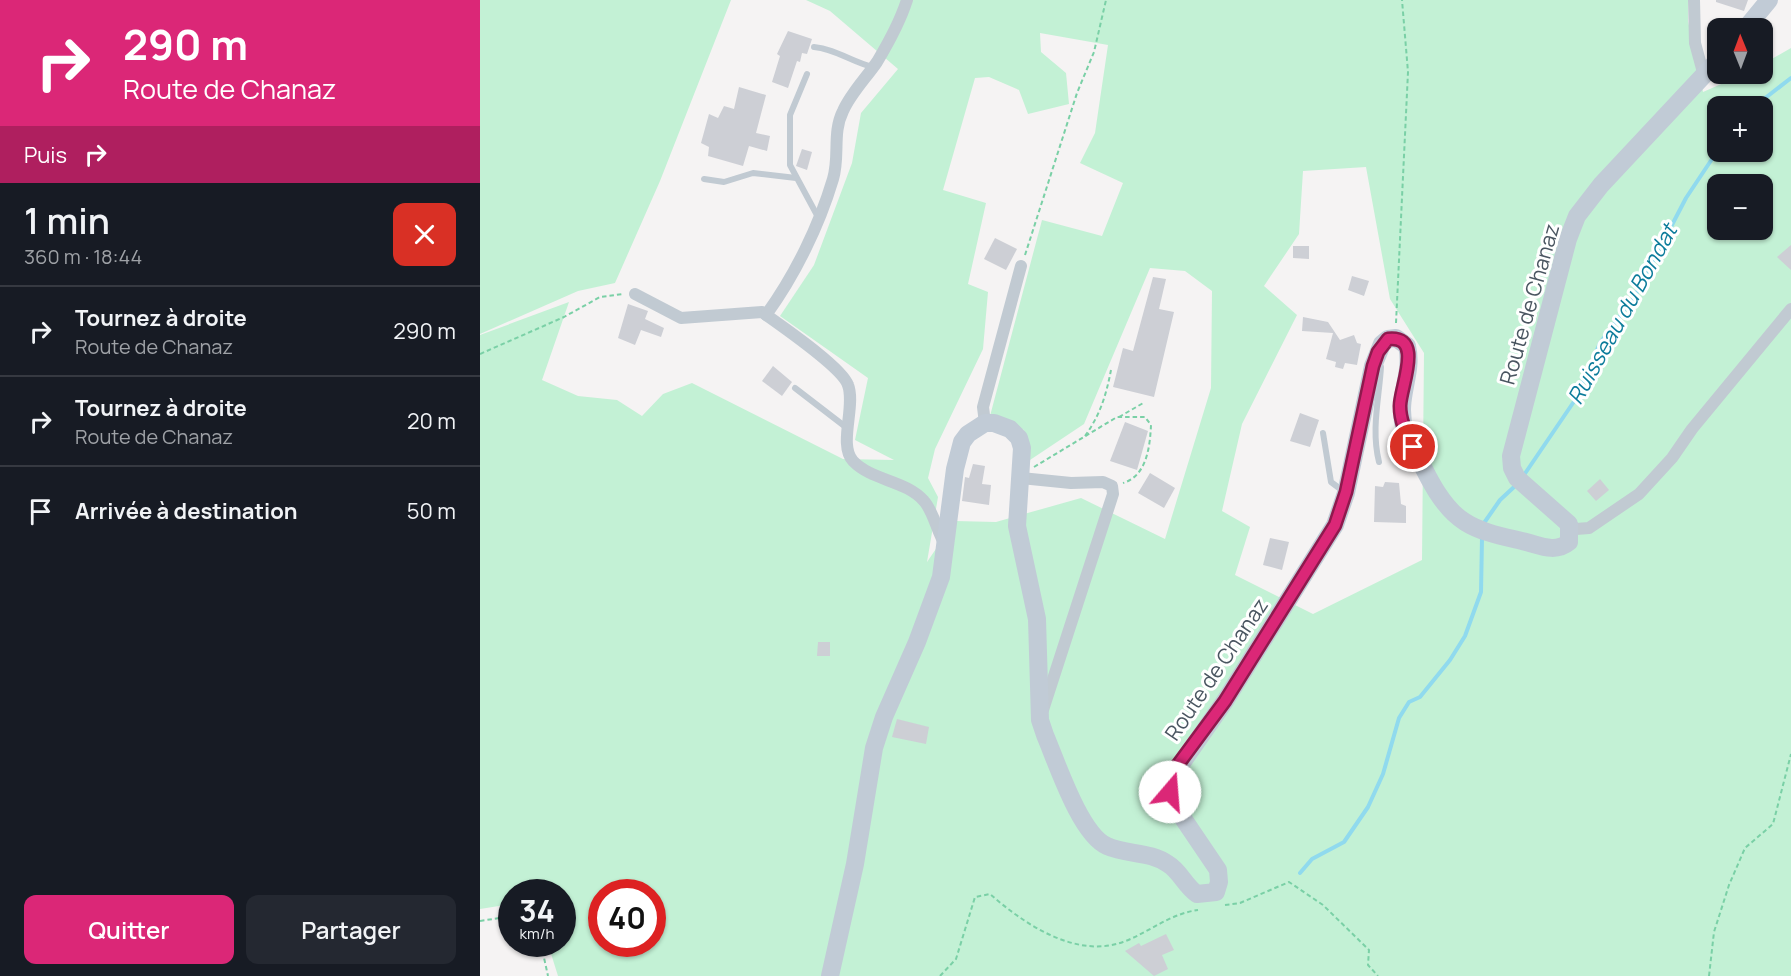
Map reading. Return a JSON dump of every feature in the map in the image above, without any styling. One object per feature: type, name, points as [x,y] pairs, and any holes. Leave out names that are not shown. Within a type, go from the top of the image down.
[{"type":"street","points":[[766,315],[786,285],[834,178],[837,159],[836,129],[852,95],[873,67],[901,20],[908,0]]},
{"type":"street","points":[[1694,0],[1695,43],[1704,76]]},
{"type":"street","points":[[1754,18],[1768,0]]},
{"type":"street","name":"Route de Chanaz","points":[[1569,524],[1517,478],[1512,468],[1511,456],[1568,239],[1577,216],[1601,185],[1707,73]]},
{"type":"street","points":[[830,976],[855,864],[874,748],[884,717],[934,599],[946,546],[957,457],[968,434],[985,423],[983,407],[1021,266]]},
{"type":"street","points":[[634,294],[681,318],[758,310],[843,375],[850,393],[847,451],[853,461],[876,476],[908,489],[925,502],[938,534],[946,546]]},
{"type":"street","points":[[1569,524],[1576,529],[1588,528],[1638,494],[1671,458],[1692,429],[1791,309]]},
{"type":"street","points":[[1378,352],[1388,339],[1396,338],[1407,346],[1409,357],[1400,406],[1405,431],[1448,508],[1466,524],[1549,548],[1564,546],[1569,542],[1569,524]]},
{"type":"street","name":"Route de Chanaz","points":[[985,423],[1002,425],[1015,433],[1022,448],[1017,526],[1037,619],[1040,720],[1076,806],[1095,837],[1103,844],[1118,851],[1160,859],[1170,865],[1197,894],[1216,892],[1219,885],[1218,870],[1172,802],[1172,777],[1268,634],[1335,525],[1346,492],[1378,352]]},
{"type":"street","points":[[1021,477],[1071,483],[1103,482],[1112,486],[1113,494],[1040,720]]},
{"type":"lane","points":[[814,47],[828,49],[873,67]]},
{"type":"lane","points":[[807,74],[790,115],[790,165],[818,217]]},
{"type":"lane","points":[[704,179],[724,182],[753,173],[796,178]]},
{"type":"lane","points":[[1378,352],[1381,366],[1375,424],[1379,462]]},
{"type":"lane","points":[[795,388],[848,429]]},
{"type":"lane","points":[[1323,433],[1330,482],[1346,492]]},
{"type":"path","points":[[1021,266],[1077,93],[1094,52],[1106,0]]},
{"type":"path","points":[[1396,338],[1408,72],[1402,0]]},
{"type":"path","points":[[480,354],[564,317],[600,297],[616,293],[634,294]]},
{"type":"path","points":[[1084,437],[1102,408],[1111,370]]},
{"type":"path","points":[[1021,477],[1145,402]]},
{"type":"path","points":[[1112,486],[1130,481],[1140,473],[1151,425],[1145,417],[1117,417]]},
{"type":"path","points":[[1709,976],[1714,932],[1729,885],[1745,848],[1773,824],[1791,754]]},
{"type":"path","points":[[1224,905],[1240,903],[1289,882],[1323,905],[1369,950],[1368,965],[1378,976]]},
{"type":"path","points":[[940,976],[956,960],[975,897],[990,894],[1028,922],[1075,945],[1086,947],[1124,942],[1179,913],[1206,909]]},
{"type":"path","points":[[480,921],[498,918]]},
{"type":"path","points":[[544,957],[548,976]]},
{"type":"green space","points":[[480,0],[731,0],[660,181],[615,283],[578,291],[480,334]]},
{"type":"green space","points":[[806,0],[1688,0],[1688,21],[1703,92],[1721,84],[1773,84],[1773,58],[1791,48],[1791,976],[558,976],[552,957],[576,957],[576,879],[498,879],[498,906],[480,909],[480,335],[569,302],[542,380],[578,396],[617,400],[642,416],[663,394],[692,383],[843,459],[894,460],[855,440],[868,378],[780,316],[814,265],[852,163],[861,113],[898,69],[830,11]],"holes":[[[1040,33],[1108,45],[1095,133],[1080,163],[1123,183],[1102,236],[1042,220],[990,416],[1024,430],[1030,460],[1084,424],[1150,268],[1185,271],[1212,291],[1211,388],[1165,539],[1081,498],[996,522],[955,521],[927,562],[938,497],[928,478],[935,449],[983,349],[988,292],[968,284],[986,203],[943,190],[975,78],[989,77],[1019,90],[1028,114],[1069,104],[1066,73],[1041,52]],[[1366,167],[1390,299],[1424,353],[1422,560],[1313,614],[1235,575],[1250,527],[1222,511],[1242,424],[1297,315],[1264,286],[1299,234],[1303,171]]]},
{"type":"building","points":[[1716,0],[1748,0],[1744,11],[1716,2]]},
{"type":"building","points":[[788,31],[812,39],[807,54],[802,53],[800,62],[797,61],[788,88],[772,82],[780,56],[777,54]]},
{"type":"building","points":[[739,87],[766,95],[756,133],[770,136],[767,151],[749,146],[743,166],[708,156],[709,147],[701,143],[709,114],[718,118],[724,106],[734,109]]},
{"type":"building","points":[[802,149],[812,152],[807,170],[796,166]]},
{"type":"building","points":[[995,238],[1017,249],[1006,270],[984,259]]},
{"type":"building","points":[[1791,245],[1791,270],[1777,257]]},
{"type":"building","points":[[1293,246],[1309,246],[1309,259],[1293,258]]},
{"type":"building","points":[[1352,276],[1369,281],[1364,296],[1348,290]]},
{"type":"building","points":[[1153,277],[1166,279],[1159,309],[1174,312],[1154,397],[1113,387],[1123,348],[1133,351]]},
{"type":"building","points":[[628,304],[648,311],[645,319],[664,328],[661,337],[641,330],[635,345],[618,338]]},
{"type":"building","points":[[1303,317],[1328,322],[1340,340],[1354,335],[1357,343],[1361,344],[1357,365],[1345,363],[1343,369],[1335,367],[1336,362],[1326,359],[1333,333],[1302,331]]},
{"type":"building","points":[[773,366],[792,382],[782,396],[762,381]]},
{"type":"building","points":[[1300,413],[1319,420],[1310,447],[1290,441]]},
{"type":"building","points":[[1125,422],[1148,431],[1137,470],[1110,461]]},
{"type":"building","points":[[973,464],[985,466],[982,484],[991,485],[989,505],[962,501],[965,477],[969,478]]},
{"type":"building","points":[[1150,473],[1175,488],[1164,508],[1138,493]]},
{"type":"building","points":[[1600,479],[1609,490],[1596,501],[1587,491]]},
{"type":"building","points":[[1385,482],[1399,483],[1401,504],[1406,506],[1406,523],[1374,522],[1375,486],[1383,487]]},
{"type":"building","points":[[1270,538],[1289,542],[1282,570],[1263,565]]},
{"type":"building","points":[[818,642],[830,642],[830,656],[817,656]]},
{"type":"building","points":[[897,719],[929,727],[926,744],[892,737]]},
{"type":"building","points":[[1166,934],[1174,950],[1162,955],[1168,969],[1154,976],[1125,951],[1139,943],[1141,946]]},
{"type":"waterway","name":"Ruisseau du Bondat","points":[[1768,96],[1791,78]]},
{"type":"waterway","name":"Ruisseau du Bondat","points":[[1524,475],[1575,400],[1600,343],[1635,296],[1686,198],[1710,162]]},
{"type":"waterway","name":"Ruisseau du Bondat","points":[[1484,523],[1500,500],[1514,487]]},
{"type":"waterway","name":"Ruisseau du Bondat","points":[[1300,873],[1312,859],[1344,842],[1368,807],[1383,774],[1399,718],[1409,702],[1420,697],[1450,660],[1465,636],[1481,592],[1482,538]]},
{"type":"route","points":[[1170,792],[1174,770],[1225,701],[1335,525],[1346,492],[1373,366],[1382,344],[1388,339],[1396,338],[1407,346],[1408,367],[1400,406],[1405,431],[1413,447]]}]
